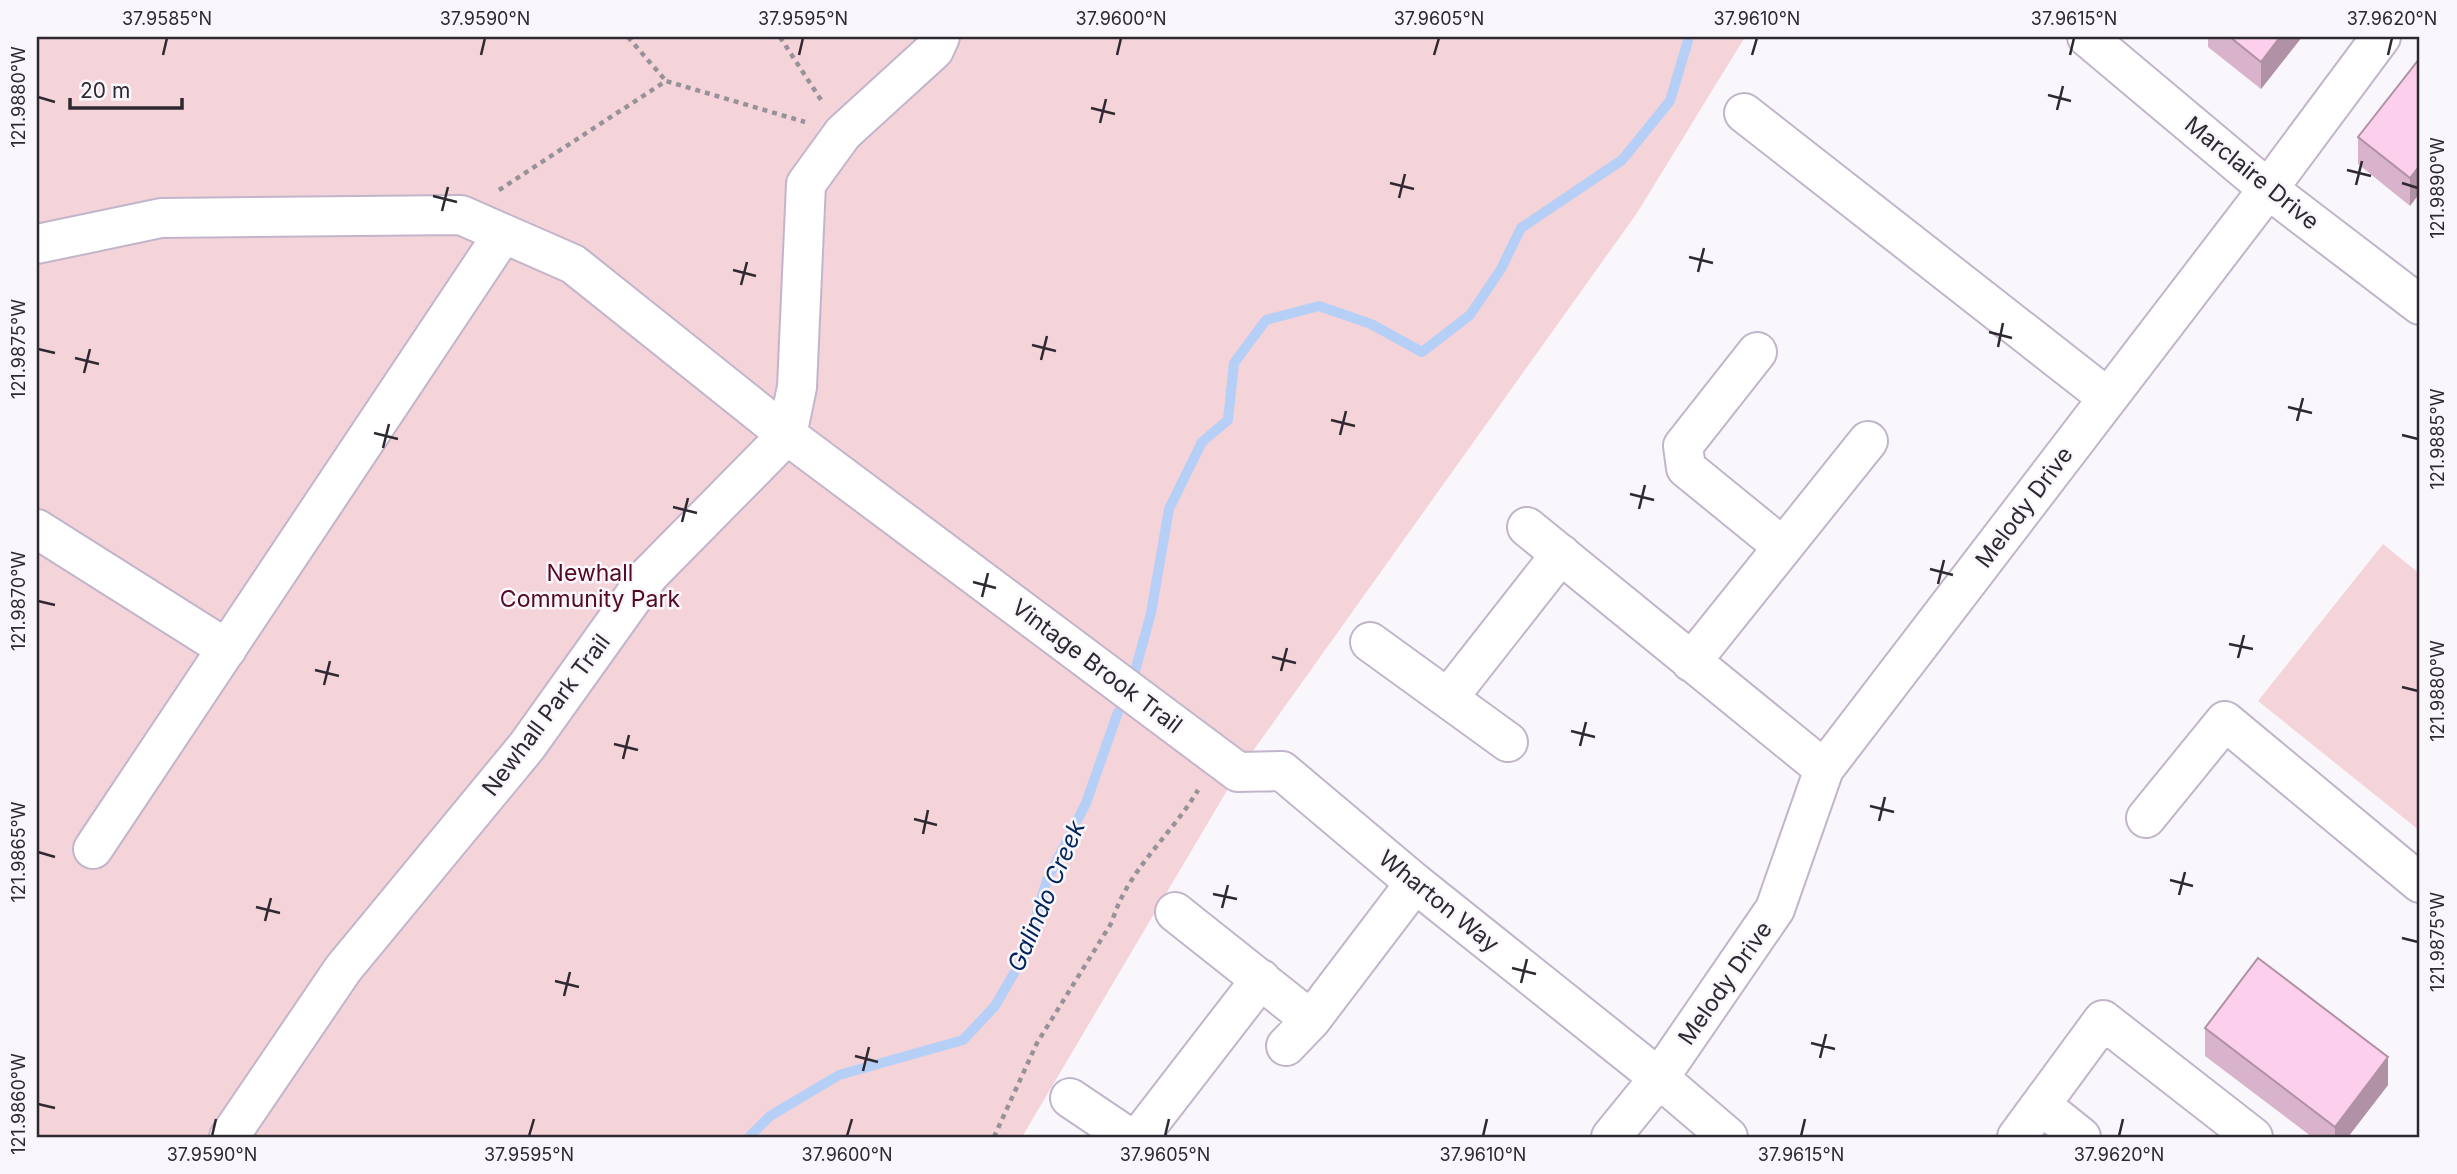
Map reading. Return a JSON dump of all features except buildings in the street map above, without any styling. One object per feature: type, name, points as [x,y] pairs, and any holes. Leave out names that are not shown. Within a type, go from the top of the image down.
[{"type":"street","points":[[787,435],[797,387],[806,184],[843,133],[934,50],[940,37]]},
{"type":"street","name":"Marclaire Drive","points":[[2087,37],[2268,189],[2420,305]]},
{"type":"street","name":"Melody Drive","points":[[1611,1137],[1659,1078],[1775,909],[1824,769],[2268,189],[2381,37]]},
{"type":"street","points":[[1744,113],[2108,398]]},
{"type":"street","points":[[37,244],[160,218],[461,215]]},
{"type":"street","name":"Vintage Brook Trail","points":[[461,215],[573,264],[787,435],[1228,764]]},
{"type":"street","points":[[93,849],[503,234]]},
{"type":"street","points":[[1757,352],[1683,446],[1686,468],[1783,547]]},
{"type":"street","name":"Newhall Park Trail","points":[[229,1137],[343,969],[527,746],[649,575],[787,435]]},
{"type":"street","points":[[1692,662],[1868,441]]},
{"type":"street","points":[[1527,527],[1824,769]]},
{"type":"street","points":[[37,529],[227,649]]},
{"type":"street","points":[[1448,698],[1560,554]]},
{"type":"street","points":[[1370,642],[1507,741]]},
{"type":"street","points":[[2147,818],[2225,720],[2420,883]]},
{"type":"street","name":"Wharton Way","points":[[1228,764],[1282,771],[1415,883],[1659,1078],[1728,1137]]},
{"type":"street","points":[[1175,912],[1261,979],[1299,1033],[1415,883]]},
{"type":"street","points":[[1139,1137],[1261,979]]},
{"type":"street","points":[[2017,1137],[2103,1020],[2253,1137]]},
{"type":"street","points":[[1070,1098],[1128,1137]]},
{"type":"street","points":[[2041,1105],[2081,1137]]},
{"type":"path","points":[[628,37],[666,81],[843,133]]},
{"type":"path","points":[[780,37],[843,133]]},
{"type":"path","points":[[461,215],[666,81]]},
{"type":"path","points":[[994,1137],[1037,1044],[1112,922],[1117,904],[1136,871],[1228,764]]},
{"type":"green space","name":"Newhall Community Park","points":[[37,37],[1745,37],[1637,213],[1238,772],[1022,1137],[37,1137]]},
{"type":"green space","points":[[2383,544],[2420,574],[2420,831],[2258,701]]},
{"type":"waterway","name":"Galindo Creek","points":[[1134,675],[1151,613],[1169,509],[1202,442],[1228,420],[1234,363],[1266,320],[1319,306],[1371,324],[1422,352],[1470,315],[1501,269],[1521,228],[1622,160],[1670,101],[1689,37]]},
{"type":"waterway","name":"Galindo Creek","points":[[749,1137],[770,1116],[839,1075],[963,1040],[995,1006],[1024,956],[1047,880],[1086,803],[1118,712]]}]
